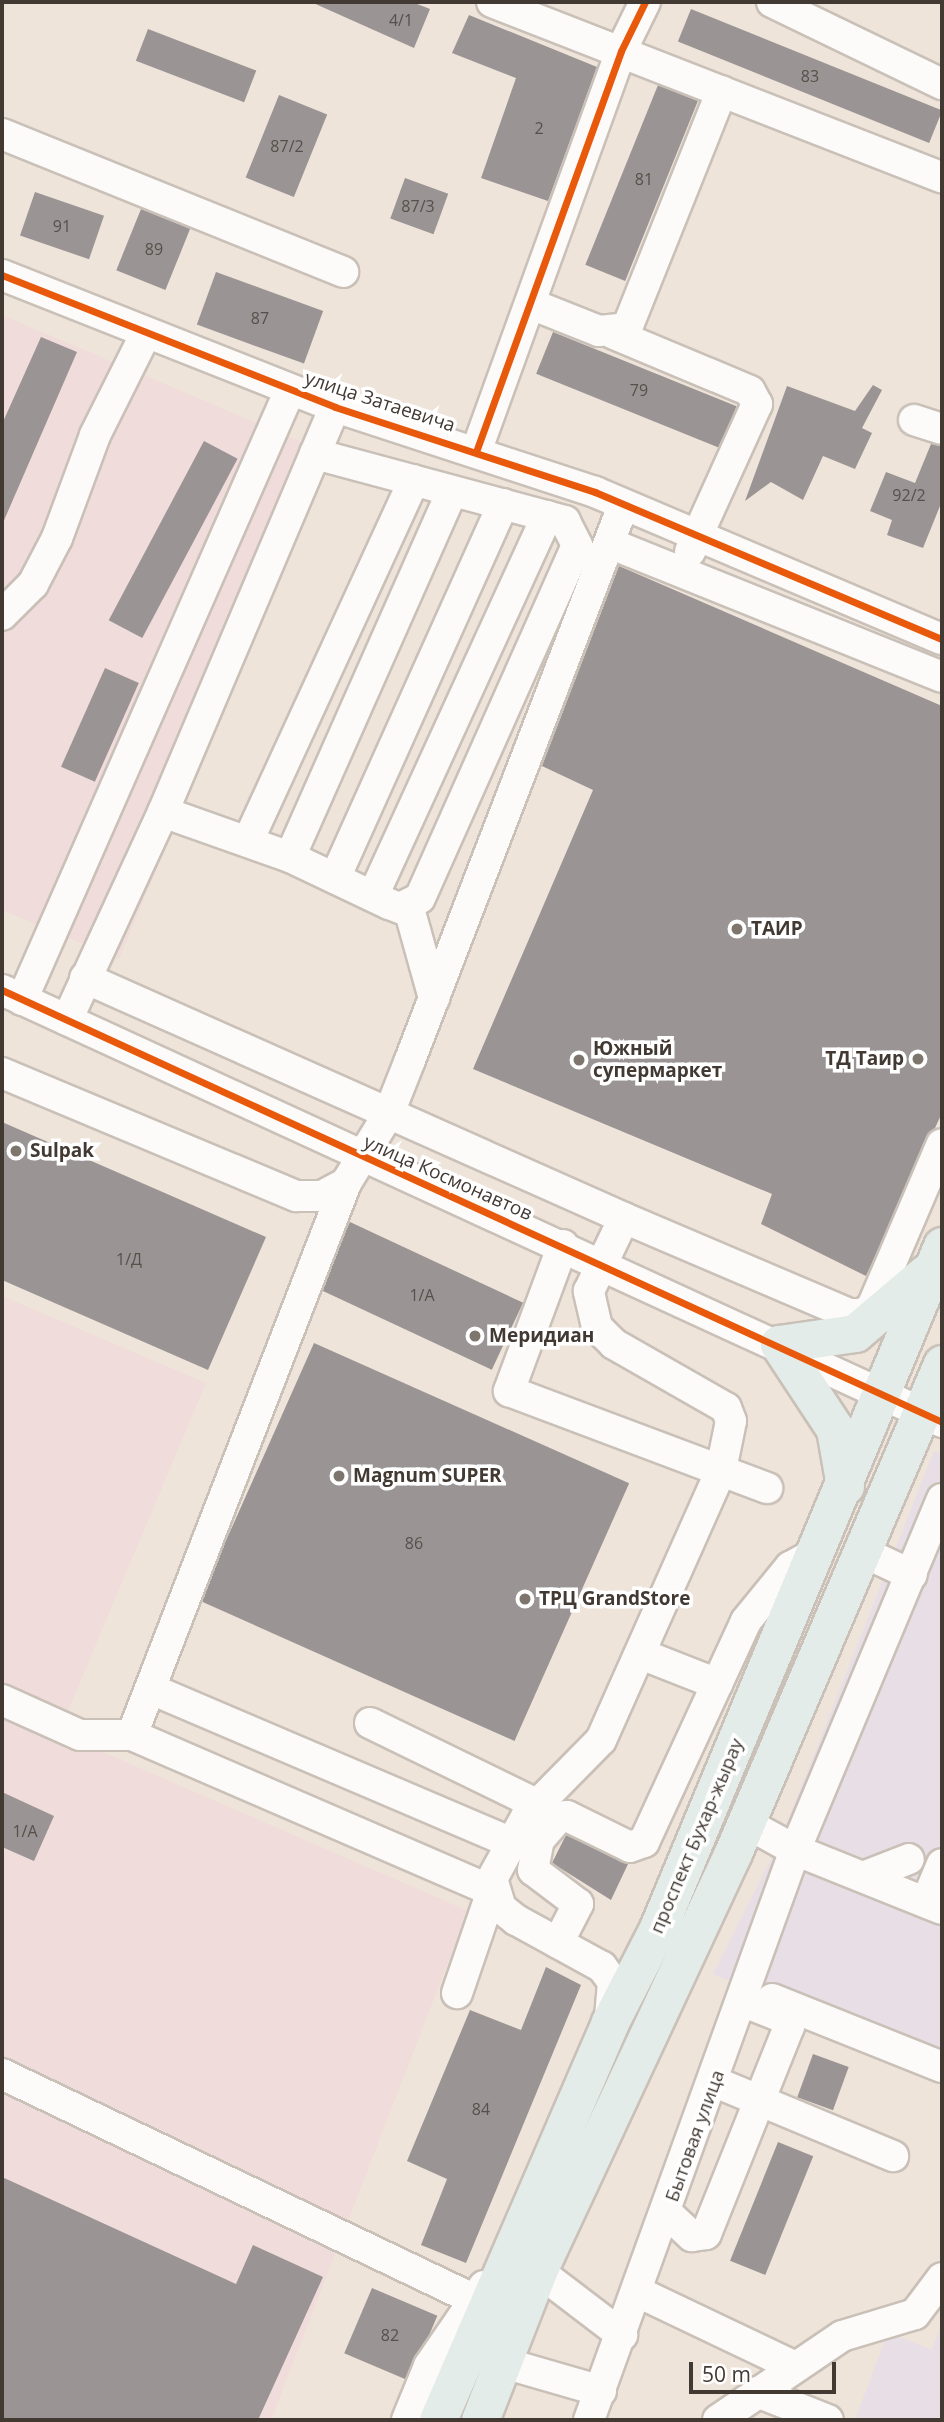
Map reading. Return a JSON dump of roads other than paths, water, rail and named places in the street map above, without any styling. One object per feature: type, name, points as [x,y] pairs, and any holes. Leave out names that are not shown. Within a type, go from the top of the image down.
[{"type":"main road","points":[[845,1486],[835,1429],[779,1343],[855,1333],[938,1255]]},
{"type":"main road","name":"проспект Бухар-жырау","points":[[438,2420],[610,2022],[659,1928],[819,1550],[938,1255]]},
{"type":"main road","name":"проспект Бухар-жырау","points":[[480,2420],[538,2271],[744,1822],[860,1551],[932,1417],[942,1364]]},
{"type":"main road","points":[[610,2022],[644,2040]]},
{"type":"street","points":[[492,2],[942,177]]},
{"type":"street","points":[[477,449],[621,51],[645,2]]},
{"type":"street","points":[[772,2],[942,84]]},
{"type":"street","points":[[614,334],[628,328],[722,91]]},
{"type":"street","points":[[2,134],[343,272]]},
{"type":"street","name":"улица Затаевича","points":[[2,275],[335,407],[477,449],[695,532],[942,639]]},
{"type":"street","points":[[531,304],[614,334],[750,391],[757,404],[695,532],[684,573]]},
{"type":"street","points":[[2,615],[33,584],[51,549],[95,435],[146,333]]},
{"type":"street","points":[[12,995],[290,390]]},
{"type":"street","points":[[67,1020],[163,812],[335,407]]},
{"type":"street","points":[[914,419],[942,429]]},
{"type":"street","points":[[163,812],[290,857],[373,896],[408,905],[420,898],[578,545],[565,521],[315,454]]},
{"type":"street","points":[[248,841],[414,480]]},
{"type":"street","points":[[290,857],[452,491]]},
{"type":"street","points":[[335,878],[503,504]]},
{"type":"street","points":[[132,1735],[346,1183],[389,1113],[435,998],[623,506]]},
{"type":"street","points":[[373,896],[547,516]]},
{"type":"street","points":[[609,543],[939,667]]},
{"type":"street","points":[[408,905],[435,998]]},
{"type":"street","points":[[85,978],[624,1218],[849,1314],[863,1314],[872,1307],[942,1143]]},
{"type":"street","name":"улица Космонавтов","points":[[12,995],[363,1158],[600,1261],[779,1343],[932,1417]]},
{"type":"street","points":[[2,1073],[296,1196],[322,1196],[346,1183]]},
{"type":"street","points":[[457,1993],[510,1842],[536,1804],[601,1740],[720,1470],[731,1421],[726,1408],[614,1344],[597,1327],[589,1291],[600,1261],[624,1218]]},
{"type":"street","points":[[563,1245],[509,1391],[767,1488]]},
{"type":"street","name":"Бытовая улица","points":[[589,2420],[715,2082],[795,1850],[942,1499]]},
{"type":"street","points":[[558,1943],[578,1903],[533,1870],[539,1840],[567,1816],[630,1847],[644,1842],[746,1621],[790,1567],[819,1550]]},
{"type":"street","points":[[860,1551],[912,1575]]},
{"type":"street","points":[[641,1654],[717,1684]]},
{"type":"street","points":[[151,1689],[510,1842]]},
{"type":"street","points":[[2,1700],[80,1735],[132,1735],[492,1891],[516,1920],[602,1967],[613,1982],[610,2022]]},
{"type":"street","points":[[370,1723],[536,1804]]},
{"type":"street","points":[[744,1822],[795,1850],[934,1905],[942,1864]]},
{"type":"street","points":[[863,1877],[909,1859]]},
{"type":"street","points":[[746,1996],[942,2067]]},
{"type":"street","points":[[667,2213],[692,2236],[706,2234],[789,2023],[746,1996]]},
{"type":"street","points":[[2,2074],[475,2300]]},
{"type":"street","points":[[715,2082],[893,2156]]},
{"type":"street","points":[[407,2420],[429,2366],[520,2234]]},
{"type":"street","points":[[538,2271],[622,2335]]},
{"type":"street","points":[[718,2420],[842,2336],[915,2314],[942,2278]]},
{"type":"street","points":[[638,2292],[795,2367]]},
{"type":"street","points":[[499,2375],[601,2391]]},
{"type":"street","points":[[757,2392],[828,2420]]},
{"type":"place","name":"ТАИР","points":[[737,929]]},
{"type":"place","name":"ТД Таир","points":[[918,1059]]},
{"type":"place","name":"Южный супермаркет","points":[[579,1060]]},
{"type":"place","name":"Sulpak","points":[[16,1151]]},
{"type":"place","name":"Меридиан","points":[[475,1336]]},
{"type":"place","name":"Magnum SUPER","points":[[339,1476]]},
{"type":"place","name":"ТРЦ GrandStore","points":[[525,1599]]}]
